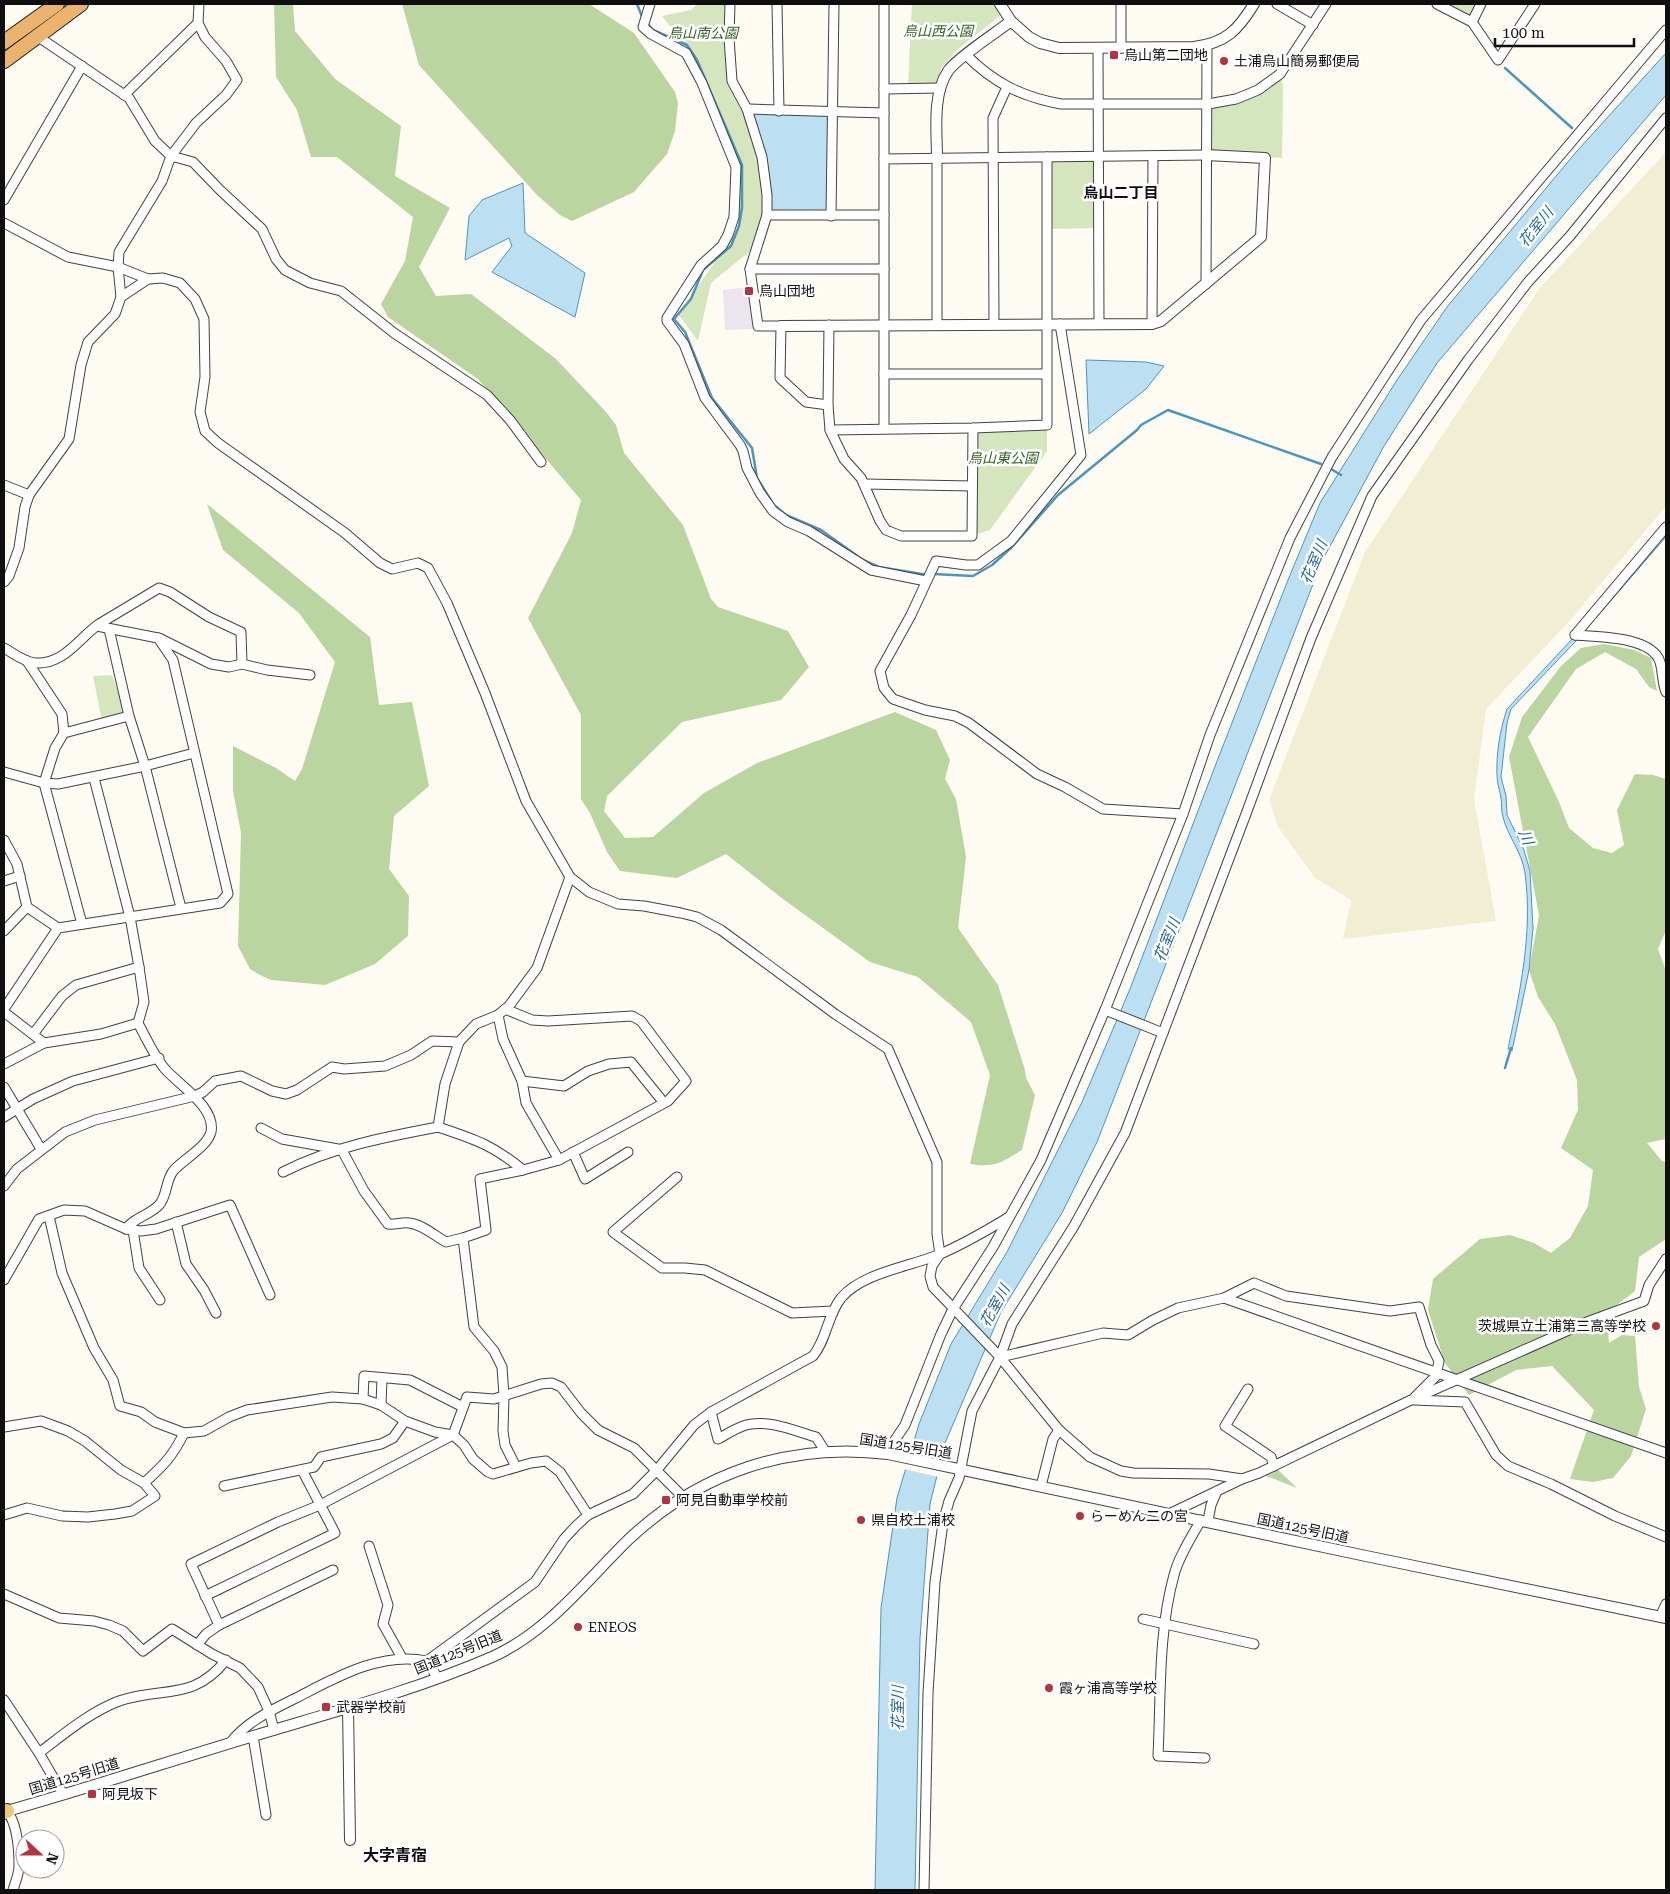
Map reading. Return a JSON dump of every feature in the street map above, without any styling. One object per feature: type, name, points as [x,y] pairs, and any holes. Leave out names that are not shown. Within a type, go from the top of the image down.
[{"type":"highway","points":[[4,42],[57,4]]},
{"type":"highway","points":[[4,61],[81,4]]},
{"type":"street","points":[[4,582],[19,548],[29,495],[69,439],[88,342],[115,314],[122,297],[118,266],[119,252],[162,181],[170,156],[196,123],[226,95],[236,80],[226,61],[205,37],[198,22],[199,4]]},
{"type":"street","points":[[650,4],[643,27],[651,34],[686,53],[702,83],[736,167],[734,217],[728,235],[722,246],[701,265],[667,318],[667,322],[684,344],[705,398],[740,445],[747,468],[760,493],[773,511],[788,522],[809,531],[871,570],[926,581]]},
{"type":"street","points":[[730,4],[728,38],[732,81],[747,109],[762,156],[767,195],[767,216],[750,269],[758,326],[1152,324],[1161,321],[1261,237],[1265,158],[1206,155],[884,159]]},
{"type":"street","points":[[777,4],[779,111]]},
{"type":"street","points":[[831,216],[834,4]]},
{"type":"street","points":[[884,4],[884,428]]},
{"type":"street","points":[[1000,4],[1011,21],[1029,37],[1040,43],[1059,48],[1207,46],[1232,34],[1245,19],[1254,4]]},
{"type":"street","points":[[1121,4],[1121,48]]},
{"type":"street","points":[[1277,4],[1314,25]]},
{"type":"street","points":[[966,55],[1007,88],[1061,104],[1208,104],[1236,99],[1258,90],[1280,74],[1314,25],[1326,4]]},
{"type":"street","points":[[1437,4],[1472,22],[1498,60],[1535,4]]},
{"type":"street","points":[[1472,22],[1481,4]]},
{"type":"street","points":[[937,325],[937,158],[940,88],[949,70],[1011,21]]},
{"type":"street","points":[[124,95],[198,22]]},
{"type":"street","points":[[888,1454],[905,1425],[941,1334],[953,1309],[993,1248],[1040,1160],[1105,1010],[1183,814],[1210,735],[1290,538],[1332,457],[1422,320],[1666,30]]},
{"type":"street","points":[[38,36],[129,98],[155,141],[170,156],[193,162],[262,229],[276,258],[285,270],[310,283],[342,291],[394,333],[487,395],[510,420],[541,462]]},
{"type":"street","points":[[1206,284],[1207,46]]},
{"type":"street","points":[[1098,48],[1099,324]]},
{"type":"street","points":[[4,200],[82,66]]},
{"type":"street","points":[[884,89],[940,88]]},
{"type":"street","points":[[994,324],[992,118],[1007,88]]},
{"type":"street","points":[[747,109],[884,113]]},
{"type":"street","points":[[924,1890],[928,1693],[935,1582],[943,1523],[972,1411],[997,1353],[1012,1324],[1074,1226],[1125,1133],[1311,638],[1372,496],[1474,352],[1528,282],[1570,236],[1666,118]]},
{"type":"street","points":[[1152,324],[1153,156]]},
{"type":"street","points":[[830,430],[973,428],[1047,424],[1047,157]]},
{"type":"street","points":[[767,216],[884,214]]},
{"type":"street","points":[[4,223],[68,257],[118,266],[148,279],[163,278],[180,283],[195,299],[204,319],[205,377],[200,412],[205,430],[218,443],[345,534],[380,562],[392,569],[418,563],[428,568],[447,603],[485,693],[526,801],[570,877],[589,892],[618,904],[644,906],[681,913],[705,921],[721,930],[835,1014],[888,1049],[937,1162],[940,1254],[932,1266],[930,1276],[933,1287],[997,1353],[1058,1430],[1090,1457],[1121,1471],[1133,1473],[1208,1474],[1242,1479]]},
{"type":"street","points":[[750,269],[884,269]]},
{"type":"street","points":[[122,297],[148,279]]},
{"type":"street","points":[[1060,324],[1081,455],[1011,541],[978,564],[966,566],[936,561],[911,615],[880,671],[884,688],[893,699],[925,710],[955,716],[969,722],[1037,774],[1065,787],[1103,809],[1183,814]]},
{"type":"street","points":[[829,325],[828,405],[830,430],[844,459],[861,478],[880,521],[886,530],[901,536],[972,536],[973,428]]},
{"type":"street","points":[[781,326],[780,378],[806,402],[828,405]]},
{"type":"street","points":[[884,374],[1046,374]]},
{"type":"street","points":[[864,484],[972,486]]},
{"type":"street","points":[[4,485],[29,495]]},
{"type":"street","points":[[1665,532],[1574,635],[1627,640],[1650,648],[1660,660],[1666,692]]},
{"type":"street","points":[[4,648],[27,661],[36,663],[53,661],[73,648],[97,626],[159,588],[170,592],[209,617],[242,632],[242,664]]},
{"type":"street","points":[[97,626],[158,638],[211,664],[229,668],[242,664],[266,670],[310,676]]},
{"type":"street","points":[[109,629],[129,716],[145,766],[181,908]]},
{"type":"street","points":[[4,840],[17,864],[28,907],[58,928],[220,903],[228,894],[173,660],[158,638]]},
{"type":"street","points":[[27,661],[62,714],[64,733],[55,748],[44,783],[82,924]]},
{"type":"street","points":[[64,733],[129,716]]},
{"type":"street","points":[[4,772],[44,783],[58,784],[94,778],[194,753]]},
{"type":"street","points":[[94,778],[130,917],[140,967],[144,1002],[138,1023],[165,1069],[195,1096],[211,1122],[210,1133],[193,1154],[174,1171],[168,1180],[164,1198],[158,1206],[145,1217],[128,1226],[139,1268],[160,1300]]},
{"type":"street","points":[[4,881],[20,876]]},
{"type":"street","points":[[438,1127],[444,1084],[456,1055],[459,1042],[476,1024],[509,1006],[537,968],[570,877]]},
{"type":"street","points":[[4,931],[28,907]]},
{"type":"street","points":[[44,1043],[4,1010],[58,928]]},
{"type":"street","points":[[34,1033],[62,996],[76,985],[140,967]]},
{"type":"street","points":[[1105,1010],[1163,1033]]},
{"type":"street","points":[[501,1012],[504,1039],[522,1081],[526,1103],[559,1160]]},
{"type":"street","points":[[261,1128],[282,1139],[338,1149],[343,1152],[364,1191],[388,1224],[394,1225],[407,1222],[416,1224],[446,1242],[486,1230],[480,1179],[559,1160],[668,1101],[686,1081],[642,1020],[632,1016],[548,1021],[532,1020],[501,1012]]},
{"type":"street","points":[[4,1064],[44,1043],[101,1034],[138,1023]]},
{"type":"street","points":[[4,1186],[17,1168],[65,1132],[95,1120],[195,1096],[203,1092],[215,1081],[241,1076],[286,1094],[297,1090],[332,1067],[344,1069],[385,1066],[411,1055],[432,1041],[459,1042]]},
{"type":"street","points":[[4,1117],[34,1099],[73,1081],[159,1058]]},
{"type":"street","points":[[522,1081],[564,1086],[588,1071],[609,1064],[631,1062],[664,1103]]},
{"type":"street","points":[[4,1087],[41,1149]]},
{"type":"street","points":[[283,1172],[305,1161],[338,1149],[438,1127],[482,1142],[507,1156],[523,1170]]},
{"type":"street","points":[[573,1152],[585,1179],[628,1152]]},
{"type":"street","points":[[677,1177],[612,1232],[662,1268],[705,1270],[792,1313],[833,1311]]},
{"type":"street","points":[[4,1280],[39,1219],[64,1210],[85,1211],[129,1230],[156,1229],[230,1205],[270,1295]]},
{"type":"street","points":[[49,1216],[62,1273],[94,1348],[113,1380],[120,1406],[141,1412],[155,1422],[184,1433],[204,1431],[229,1417],[247,1410],[332,1397],[362,1399],[381,1406],[404,1421],[435,1432],[453,1435],[464,1445],[473,1459],[493,1474],[531,1462],[546,1461],[560,1472],[588,1515]]},
{"type":"street","points":[[427,1662],[535,1582],[564,1539],[588,1515],[633,1494],[656,1471],[688,1431],[711,1412],[813,1356],[821,1346],[830,1316],[842,1297],[863,1280],[940,1254],[1011,1216]]},
{"type":"street","points":[[176,1222],[186,1264],[204,1290],[216,1313]]},
{"type":"street","points":[[463,1238],[474,1327],[494,1351],[502,1367],[504,1396],[503,1431],[505,1445],[516,1467]]},
{"type":"street","points":[[1171,1513],[1411,1400],[1587,1322],[1644,1301],[1649,1285],[1666,1259]]},
{"type":"street","points":[[997,1353],[1103,1333],[1128,1335],[1178,1308],[1224,1298],[1254,1283],[1286,1296],[1390,1311],[1419,1307],[1431,1345],[1439,1361],[1436,1376],[1411,1400]]},
{"type":"street","points":[[1224,1298],[1666,1453]]},
{"type":"street","points":[[362,1399],[364,1376],[410,1380],[463,1407]]},
{"type":"street","points":[[381,1406],[382,1378]]},
{"type":"street","points":[[218,1625],[191,1564],[278,1522],[320,1505],[453,1435],[467,1397],[494,1399],[541,1384],[552,1383],[561,1388],[581,1413],[598,1430],[634,1448],[683,1496]]},
{"type":"street","points":[[1248,1390],[1225,1426],[1271,1456],[1274,1466]]},
{"type":"street","points":[[1411,1400],[1465,1402],[1496,1455],[1508,1466],[1551,1484],[1615,1516],[1666,1537]]},
{"type":"street","points":[[711,1412],[718,1439],[746,1425],[757,1423],[774,1425],[816,1437],[825,1451]]},
{"type":"street","points":[[4,1427],[40,1421],[68,1431],[85,1441],[121,1470],[144,1483],[155,1496],[132,1511],[88,1517],[62,1516],[27,1508],[4,1514]]},
{"type":"street","points":[[224,1486],[314,1467],[321,1457],[381,1444],[393,1438],[404,1421]]},
{"type":"street","points":[[1041,1486],[1052,1439],[1058,1430]]},
{"type":"street","points":[[144,1483],[166,1464],[176,1450],[184,1433]]},
{"type":"street","name":"国道125号旧道","points":[[6,1811],[348,1707],[495,1655],[530,1635],[561,1608],[629,1540],[683,1496],[718,1478],[764,1462],[825,1451],[856,1451],[900,1456],[1366,1556],[1663,1617]]},
{"type":"street","points":[[206,1596],[335,1534],[302,1470]]},
{"type":"street","points":[[1205,1758],[1158,1756],[1164,1625],[1176,1568],[1204,1520],[1216,1491]]},
{"type":"street","points":[[368,1546],[388,1605],[383,1624],[402,1658]]},
{"type":"street","points":[[197,1645],[206,1634],[218,1625],[333,1570]]},
{"type":"street","points":[[4,1594],[59,1618],[94,1621],[109,1625],[123,1631],[143,1651],[172,1629],[240,1668],[258,1687],[269,1711],[274,1730]]},
{"type":"street","points":[[1663,1617],[1666,1604]]},
{"type":"street","points":[[1143,1619],[1254,1644]]},
{"type":"street","points":[[230,1743],[246,1726],[269,1711],[342,1674],[383,1662],[413,1658],[427,1662],[437,1677]]},
{"type":"street","points":[[39,1752],[93,1714],[118,1702],[134,1697],[185,1690],[196,1686],[216,1673],[226,1660]]},
{"type":"street","points":[[4,1700],[39,1752],[63,1794]]},
{"type":"street","points":[[348,1707],[350,1840]]},
{"type":"street","points":[[253,1736],[266,1814]]},
{"type":"street","points":[[6,1811],[12,1817],[15,1829]]},
{"type":"shaded area","points":[[1666,152],[1666,506],[1567,624],[1486,709],[1474,799],[1496,921],[1343,939],[1351,900],[1315,878],[1278,827],[1269,800],[1365,552],[1539,289]]},
{"type":"shaded area","points":[[748,287],[754,329],[725,330],[723,290]]},
{"type":"green space","points":[[274,4],[293,4],[295,31],[335,79],[401,126],[395,176],[450,208],[419,267],[436,296],[471,294],[556,359],[616,425],[624,453],[683,525],[711,599],[718,607],[788,631],[809,667],[781,700],[682,722],[607,796],[604,811],[625,838],[653,837],[704,793],[757,763],[895,712],[936,730],[950,760],[945,779],[956,799],[966,857],[958,928],[998,985],[1026,1078],[1035,1095],[1022,1150],[998,1163],[986,1165],[970,1164],[990,1075],[971,1022],[918,977],[870,962],[783,899],[726,854],[677,878],[620,871],[607,852],[590,813],[581,799],[581,715],[528,618],[572,533],[581,500],[478,379],[388,317],[381,304],[405,261],[413,217],[337,157],[311,157],[297,110],[276,77]]},
{"type":"green space","points":[[402,4],[589,4],[634,33],[675,92],[678,103],[675,131],[667,154],[634,192],[572,221],[560,215],[537,195],[419,65]]},
{"type":"green space","name":"烏山南公園","points":[[697,4],[730,4],[732,81],[747,109],[767,195],[756,246],[711,283],[698,341],[678,314],[740,227],[731,154],[675,33],[662,16],[691,10]]},
{"type":"green space","name":"烏山西公園","points":[[912,4],[993,4],[1001,15],[957,50],[942,67],[935,85],[908,85]]},
{"type":"green space","points":[[1438,4],[1481,4],[1472,22]]},
{"type":"green space","points":[[1280,74],[1283,85],[1282,158],[1206,155],[1208,104],[1236,99]]},
{"type":"green space","points":[[1096,161],[1095,228],[1050,229],[1050,168],[1053,162]]},
{"type":"green space","name":"烏山東公園","points":[[1047,425],[1047,451],[990,530],[972,536],[973,428]]},
{"type":"green space","points":[[207,504],[370,637],[379,705],[412,702],[429,786],[394,816],[389,869],[409,896],[408,936],[375,964],[325,985],[271,980],[250,969],[238,946],[241,833],[233,791],[233,746],[276,768],[295,781],[302,769],[335,662],[299,613],[223,550]]},
{"type":"green space","points":[[1604,644],[1634,650],[1651,658],[1657,691],[1649,687],[1636,669],[1605,652],[1576,669],[1528,737],[1559,802],[1569,828],[1593,848],[1612,853],[1624,845],[1617,810],[1635,774],[1653,775],[1666,779],[1666,930],[1658,949],[1666,971],[1666,1139],[1647,1143],[1662,1161],[1666,1162],[1666,1239],[1639,1257],[1635,1291],[1614,1307],[1608,1331],[1609,1343],[1622,1335],[1635,1336],[1639,1387],[1646,1409],[1631,1456],[1613,1478],[1593,1482],[1570,1479],[1594,1410],[1552,1366],[1516,1370],[1469,1395],[1445,1363],[1428,1310],[1433,1279],[1480,1239],[1510,1235],[1534,1243],[1551,1253],[1570,1238],[1588,1206],[1593,1170],[1561,1148],[1578,1110],[1577,1080],[1555,1024],[1538,997],[1529,970],[1539,915],[1509,757],[1522,717],[1561,666],[1581,648]]},
{"type":"green space","points":[[112,675],[127,715],[102,721],[93,676]]},
{"type":"green space","points":[[1276,1468],[1297,1488],[1259,1473]]},
{"type":"water","name":"花室川","points":[[1666,53],[1666,95],[1437,363],[1384,446],[1322,561],[1097,1142],[1062,1213],[1001,1312],[945,1443],[930,1504],[920,1638],[915,1890],[875,1890],[881,1608],[897,1498],[919,1424],[951,1344],[1007,1252],[1082,1102],[1130,989],[1219,756],[1320,503],[1397,380],[1447,307],[1577,151]]},
{"type":"water","points":[[746,112],[831,114],[829,217],[764,215],[767,195]]},
{"type":"water","points":[[523,183],[525,233],[585,273],[575,317],[492,272],[512,246],[509,238],[465,260],[469,216],[482,200]]},
{"type":"water","points":[[1086,360],[1146,362],[1164,366],[1146,389],[1089,434]]},
{"type":"water","points":[[1666,529],[1665,538],[1575,642],[1511,709],[1507,723],[1501,777],[1506,796],[1507,815],[1524,850],[1530,871],[1533,928],[1529,970],[1512,1051],[1508,1049],[1524,962],[1527,895],[1523,865],[1503,817],[1497,779],[1500,733],[1507,709],[1574,637]]},
{"type":"pier","points":[[909,1449],[945,1456],[939,1477],[903,1469]]},
{"type":"waterway","points":[[637,4],[643,19]]},
{"type":"waterway","points":[[647,23],[653,30],[687,45],[697,60],[742,165],[742,208],[739,226],[731,246],[703,270],[691,299],[674,319],[685,332],[712,398],[752,448],[757,478],[774,505],[786,515],[821,530],[863,560],[879,567],[928,575]]},
{"type":"waterway","points":[[1505,68],[1572,128]]},
{"type":"waterway","points":[[933,574],[973,576],[992,565],[1011,548],[1058,495],[1141,425],[1168,410],[1321,464]]},
{"type":"waterway","points":[[1331,469],[1341,475]]},
{"type":"waterway","name":"川","points":[[1505,1068],[1511,1048]]},
{"type":"place","name":"烏山第二団地","points":[[1114,55]]},
{"type":"place","name":"土浦烏山簡易郵便局","points":[[1224,61]]},
{"type":"place","name":"烏山団地","points":[[749,291]]},
{"type":"place","name":"茨城県立土浦第三高等学校","points":[[1656,1326]]},
{"type":"place","name":"阿見自動車学校前","points":[[666,1500]]},
{"type":"place","name":"らーめん二の宮","points":[[1080,1516]]},
{"type":"place","name":"県自校土浦校","points":[[861,1520]]},
{"type":"place","name":"ENEOS","points":[[578,1627]]},
{"type":"place","name":"霞ヶ浦高等学校","points":[[1049,1688]]},
{"type":"place","name":"武器学校前","points":[[326,1707]]},
{"type":"place","name":"阿見坂下","points":[[92,1794]]},
{"type":"district","name":"烏山二丁目","points":[[1121,193]]},
{"type":"district","name":"大字青宿","points":[[395,1855]]}]
